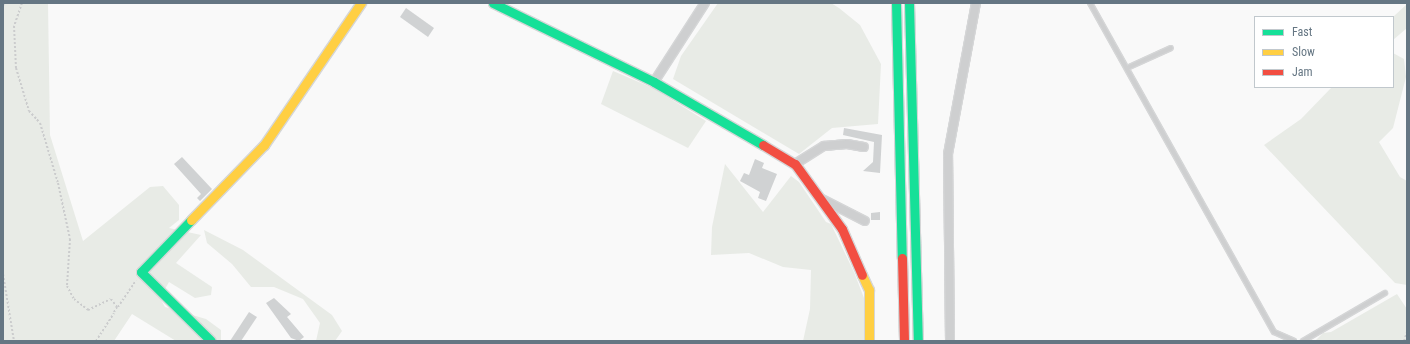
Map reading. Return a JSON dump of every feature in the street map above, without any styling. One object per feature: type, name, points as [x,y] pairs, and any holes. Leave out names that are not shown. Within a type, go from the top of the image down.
[{"type":"main road","points":[[211,341],[142,272],[264,145],[361,3]]},
{"type":"main road","points":[[493,3],[654,82],[795,164],[842,228],[869,290],[869,341]]},
{"type":"main road","points":[[896,3],[904,341]]},
{"type":"main road","points":[[909,3],[918,341]]},
{"type":"street","points":[[654,82],[705,3]]},
{"type":"street","points":[[950,341],[948,154],[976,3]]},
{"type":"street","points":[[795,164],[824,146],[847,144],[864,147]]},
{"type":"street","points":[[822,199],[865,221]]},
{"type":"lane","points":[[1090,3],[1274,332],[1294,341]]},
{"type":"lane","points":[[1127,68],[1171,48]]},
{"type":"lane","points":[[1303,341],[1385,293]]},
{"type":"path","points":[[22,3],[14,26],[16,68],[29,111],[40,122],[58,184],[70,239],[67,286],[74,299],[88,310],[111,299],[117,307],[96,341]]},
{"type":"path","points":[[114,312],[142,272]]},
{"type":"path","points":[[3,274],[14,341]]},
{"type":"path","points":[[1404,341],[1407,332]]},
{"type":"shaded area","points":[[3,3],[48,3],[50,135],[83,241],[150,187],[163,186],[179,205],[179,220],[169,228],[201,235],[176,263],[212,287],[211,295],[195,298],[169,282],[160,298],[165,307],[206,319],[221,330],[221,341],[176,341],[132,314],[114,341],[3,341]]},
{"type":"shaded area","points":[[718,3],[831,3],[839,8],[860,25],[881,64],[878,124],[832,128],[799,154],[673,79],[681,56]]},
{"type":"shaded area","points":[[1407,4],[1407,28],[1394,39],[1394,16]]},
{"type":"shaded area","points":[[1394,54],[1404,59],[1406,77],[1393,128],[1379,142],[1400,177],[1407,181],[1407,285],[1395,283],[1264,145],[1301,119],[1331,88],[1394,88]]},
{"type":"shaded area","points":[[613,71],[653,88],[706,121],[688,148],[601,104]]},
{"type":"shaded area","points":[[725,164],[763,212],[791,176],[799,182],[826,222],[831,224],[854,272],[864,298],[864,341],[803,341],[810,309],[811,270],[783,267],[749,253],[711,255],[712,227]]},
{"type":"shaded area","points":[[204,230],[243,250],[332,315],[342,331],[335,341],[316,341],[320,323],[303,299],[274,287],[251,287],[232,264],[207,243]]},
{"type":"shaded area","points":[[1397,294],[1407,309],[1407,341],[1315,341],[1323,333],[1331,332]]},
{"type":"building","points":[[406,8],[434,28],[428,37],[400,17]]},
{"type":"building","points":[[844,128],[882,135],[880,173],[863,171],[873,162],[874,142],[843,135]]},
{"type":"building","points":[[182,157],[212,189],[200,201],[197,198],[201,194],[174,164]]},
{"type":"building","points":[[755,159],[764,163],[762,168],[777,174],[766,201],[758,198],[760,192],[740,181],[744,173],[749,175]]},
{"type":"building","points":[[880,212],[880,220],[871,220],[871,213]]},
{"type":"building","points":[[274,298],[291,314],[287,317],[304,337],[299,341],[291,338],[266,303]]},
{"type":"building","points":[[249,312],[257,317],[241,341],[230,341]]},
{"type":"traffic: fast","points":[[493,3],[654,82],[763,145]]},
{"type":"traffic: fast","points":[[896,3],[902,258]]},
{"type":"traffic: fast","points":[[909,3],[918,341]]},
{"type":"traffic: fast","points":[[191,220],[141,272],[211,341]]},
{"type":"traffic: slow","points":[[191,220],[264,145],[361,3]]},
{"type":"traffic: slow","points":[[862,275],[869,290],[869,341]]},
{"type":"traffic: jam","points":[[763,145],[795,164],[842,229],[862,275]]},
{"type":"traffic: jam","points":[[902,258],[904,341]]}]
